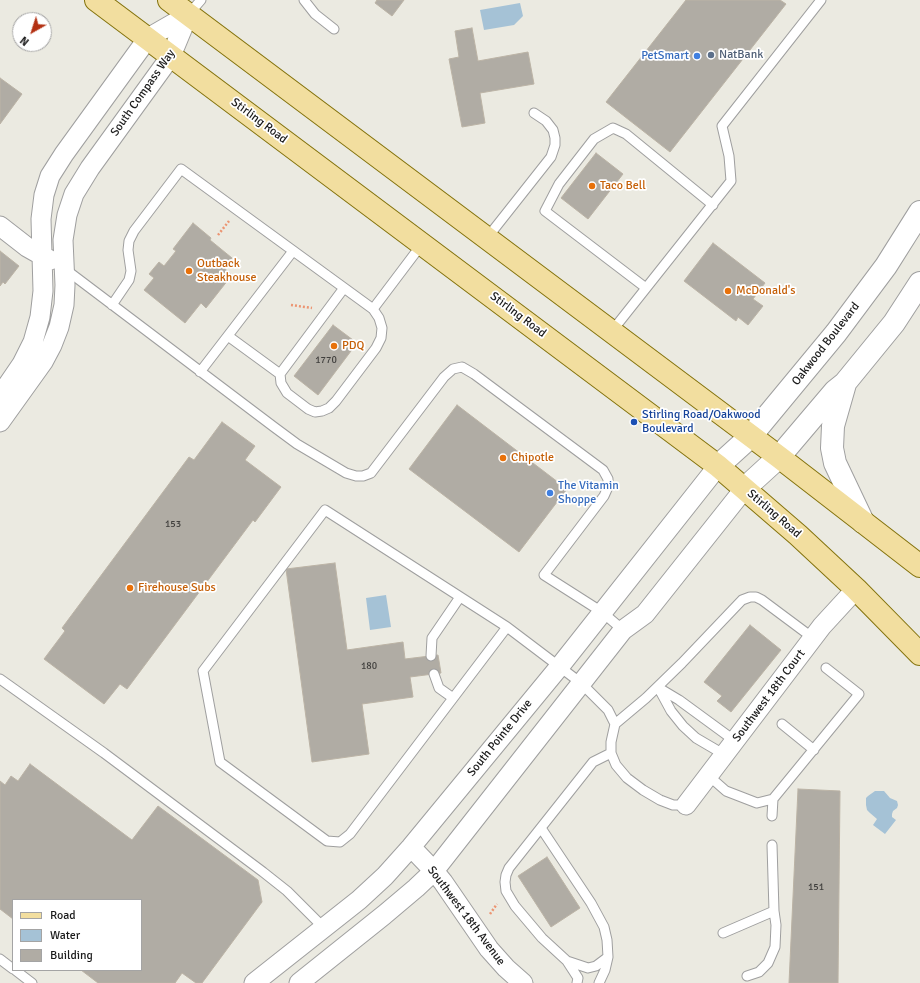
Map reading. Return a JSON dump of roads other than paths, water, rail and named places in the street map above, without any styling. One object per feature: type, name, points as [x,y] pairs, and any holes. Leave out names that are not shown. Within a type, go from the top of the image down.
[{"type":"main road","name":"Stirling Road","points":[[96,0],[718,466],[798,535],[856,589],[920,654]]},
{"type":"main road","points":[[169,0],[194,7],[487,238],[750,437],[779,457],[920,566]]},
{"type":"street","name":"South Compass Way","points":[[0,396],[22,364],[33,342],[40,317],[43,291],[41,219],[44,195],[50,176],[64,154],[148,38],[194,7]]},
{"type":"street","name":"South Compass Way","points":[[0,422],[30,382],[52,345],[59,327],[64,305],[65,284],[63,240],[67,215],[74,194],[90,168],[171,56],[194,7]]},
{"type":"street","name":"Oakwood Boulevard","points":[[718,466],[750,437],[816,357],[886,266],[920,212]]},
{"type":"street","points":[[0,226],[27,247],[64,268]]},
{"type":"street","points":[[298,983],[384,915],[416,888],[434,870],[580,683],[624,630],[645,614],[745,488],[779,457],[835,391],[845,383],[894,323],[920,282]]},
{"type":"street","points":[[845,383],[833,426],[832,448],[835,463],[863,522]]},
{"type":"street","name":"South Pointe Drive","points":[[254,983],[324,928],[380,880],[411,847],[560,666],[718,466]]},
{"type":"street","name":"Southwest 18th Court","points":[[686,805],[822,626],[856,589]]},
{"type":"street","name":"Southwest 18th Avenue","points":[[411,847],[434,870],[489,949],[506,968],[523,983]]},
{"type":"lane","points":[[304,0],[315,14],[334,28]]},
{"type":"lane","points":[[611,332],[731,181],[729,156],[722,126],[821,0]]},
{"type":"lane","points":[[487,238],[551,157],[555,145],[553,130],[546,122],[534,113]]},
{"type":"lane","points":[[646,288],[545,211],[559,184],[594,139],[613,128],[626,134],[713,205]]},
{"type":"lane","points":[[112,305],[129,280],[131,271],[128,250],[129,241],[134,231],[181,169],[373,309],[378,318],[382,328],[381,338],[372,354],[329,408],[315,412],[308,409],[287,393],[281,383],[280,374],[344,288]]},
{"type":"lane","points":[[373,309],[422,244]]},
{"type":"lane","points":[[200,372],[293,251]]},
{"type":"lane","points":[[64,268],[297,444],[346,472],[356,476],[363,476],[371,473],[444,377],[452,369],[462,367],[474,374],[603,470],[608,479],[608,487],[604,496],[544,575],[602,612],[624,630]]},
{"type":"lane","points":[[228,336],[280,374]]},
{"type":"lane","points":[[507,627],[350,834],[340,842],[327,841],[220,762],[203,671],[325,510],[507,627],[560,666],[580,683],[608,710],[616,724]]},
{"type":"lane","points":[[432,656],[432,638],[460,597]]},
{"type":"lane","points":[[686,805],[673,805],[643,790],[627,778],[616,765],[611,753],[611,742],[616,724],[682,664],[742,600],[750,597],[756,597],[762,600],[813,638]]},
{"type":"lane","points":[[709,776],[726,791],[757,803],[773,799],[859,694],[826,668]]},
{"type":"lane","points":[[434,674],[439,688],[453,698]]},
{"type":"lane","points":[[0,679],[104,753],[269,877],[287,891],[324,928]]},
{"type":"lane","points":[[658,687],[671,710],[683,726],[696,738],[730,748]]},
{"type":"lane","points":[[658,687],[679,700],[730,748]]},
{"type":"lane","points":[[782,724],[814,750]]},
{"type":"lane","points":[[577,983],[578,978],[567,961],[542,938],[514,906],[506,891],[506,875],[593,762],[611,753]]},
{"type":"lane","points":[[772,816],[773,799]]},
{"type":"lane","points":[[541,828],[591,903],[604,927],[608,940],[608,958],[606,970],[599,983]]},
{"type":"lane","points":[[747,976],[759,972],[768,963],[774,947],[776,925],[774,911],[772,845]]},
{"type":"lane","points":[[723,933],[774,911]]},
{"type":"lane","points":[[567,961],[588,968],[596,966],[608,958]]},
{"type":"lane","points":[[0,959],[12,968]]},
{"type":"lane","points":[[17,971],[32,983]]},
{"type":"water","points":[[520,3],[523,16],[514,25],[484,30],[480,10]]},
{"type":"water","points":[[386,595],[391,627],[370,630],[366,598]]},
{"type":"water","points":[[875,791],[884,791],[890,798],[897,801],[898,805],[892,814],[892,817],[896,820],[885,834],[873,825],[877,819],[867,810],[866,798]]},
{"type":"place","name":"NatBank","points":[[711,55]]},
{"type":"place","name":"PetSmart","points":[[697,56]]},
{"type":"place","name":"Taco Bell","points":[[592,186]]},
{"type":"place","name":"Outback Steakhouse","points":[[189,271]]},
{"type":"place","name":"McDonald's","points":[[728,291]]},
{"type":"place","name":"PDQ","points":[[334,346]]},
{"type":"place","name":"Stirling Road/Oakwood Boulevard","points":[[634,422]]},
{"type":"place","name":"Chipotle","points":[[503,458]]},
{"type":"place","name":"The Vitamin Shoppe","points":[[550,493]]},
{"type":"place","name":"Firehouse Subs","points":[[130,588]]}]
